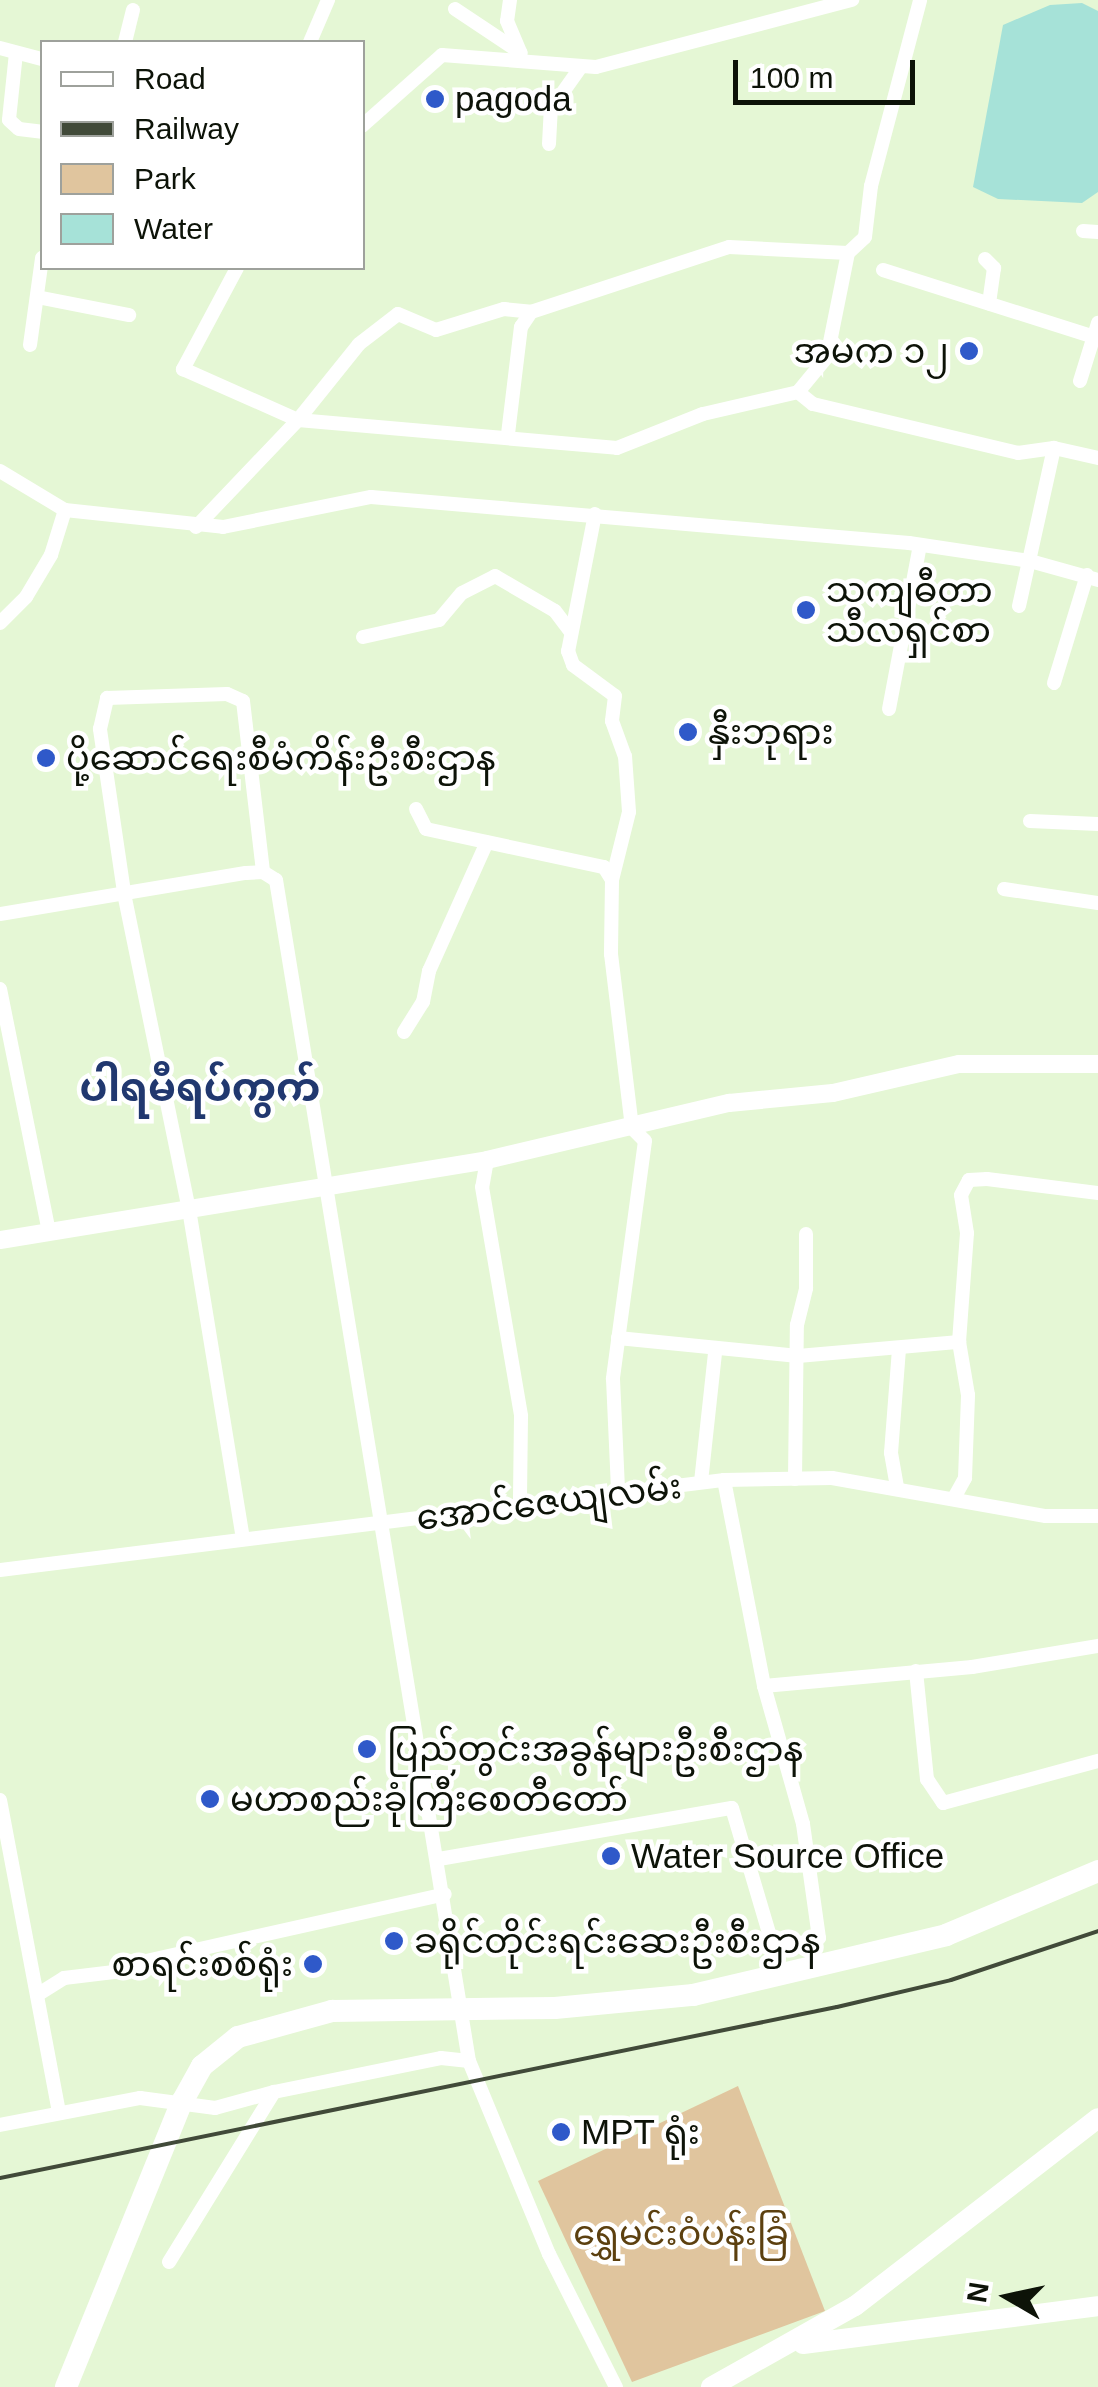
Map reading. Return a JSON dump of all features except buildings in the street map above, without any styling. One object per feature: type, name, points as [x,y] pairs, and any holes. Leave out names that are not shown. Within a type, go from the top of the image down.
[{"type":"highway","points":[[66,2387],[182,2102],[202,2066],[238,2037],[332,2011],[555,2008],[692,1994],[782,1977],[946,1935],[1098,1871]]},
{"type":"main road","points":[[710,2387],[796,2344],[1098,2118]]},
{"type":"main road","points":[[796,2344],[1098,2306]]},
{"type":"street","points":[[311,40],[328,0]]},
{"type":"street","points":[[510,0],[508,20],[525,58]]},
{"type":"street","points":[[365,123],[442,55],[525,58],[580,68],[724,38],[852,0]]},
{"type":"street","points":[[236,270],[183,369],[298,420],[508,434],[558,446],[617,448],[703,414],[798,392],[830,348],[848,253],[865,237],[871,186],[920,0]]},
{"type":"street","points":[[125,40],[133,10]]},
{"type":"street","points":[[455,10],[525,58]]},
{"type":"street","points":[[0,48],[40,58]]},
{"type":"street","points":[[16,52],[10,120],[19,130],[40,132]]},
{"type":"street","points":[[549,144],[551,109],[580,68]]},
{"type":"street","points":[[196,526],[298,420],[359,344],[398,314],[436,330],[504,309],[531,312],[729,247],[848,253]]},
{"type":"street","points":[[985,259],[994,268],[989,304]]},
{"type":"street","points":[[30,345],[40,270]]},
{"type":"street","points":[[884,270],[1097,333],[1080,382]]},
{"type":"street","points":[[37,297],[129,315]]},
{"type":"street","points":[[508,434],[518,340],[531,312]]},
{"type":"street","points":[[798,392],[813,404],[1018,453],[1054,448],[1098,458]]},
{"type":"street","points":[[1019,606],[1054,448]]},
{"type":"street","points":[[0,471],[65,510],[196,526],[407,495],[920,544],[1030,561],[1093,578],[1054,683]]},
{"type":"street","points":[[0,623],[52,556],[65,510]]},
{"type":"street","points":[[595,514],[570,631],[568,659],[614,696],[612,722],[626,756],[628,812],[612,880],[614,1018],[632,1128],[645,1141],[618,1338],[618,1492]]},
{"type":"street","points":[[889,709],[920,544]]},
{"type":"street","points":[[362,637],[439,620],[462,594],[495,576],[555,610],[570,631]]},
{"type":"street","points":[[243,1540],[189,1210],[124,892],[100,728],[107,698],[227,694],[243,700],[263,872]]},
{"type":"street","points":[[416,809],[420,826],[604,867],[612,880]]},
{"type":"street","points":[[1030,822],[1098,824]]},
{"type":"street","points":[[404,1032],[423,1002],[429,971],[487,842]]},
{"type":"street","points":[[0,914],[263,872],[276,880],[282,896],[378,1526],[446,1894],[469,2061],[549,2254],[616,2387]]},
{"type":"street","points":[[1004,889],[1098,903]]},
{"type":"street","points":[[0,989],[49,1232]]},
{"type":"street","points":[[0,1240],[326,1190],[487,1160],[729,1103],[834,1093],[959,1064],[1098,1064]]},
{"type":"street","points":[[487,1160],[482,1187],[521,1416],[520,1502]]},
{"type":"street","points":[[954,1498],[965,1478],[968,1395],[958,1342],[967,1233],[960,1196],[969,1180],[1010,1179],[1043,1191],[1098,1193]]},
{"type":"street","points":[[795,1478],[806,1234]]},
{"type":"street","points":[[618,1338],[715,1352],[798,1356],[958,1342]]},
{"type":"street","points":[[897,1487],[891,1454],[893,1358],[899,1349]]},
{"type":"street","points":[[701,1482],[715,1352]]},
{"type":"street","name":"အောင်ဇေယျလမ်း","points":[[0,1570],[378,1526],[520,1502],[724,1480],[795,1478],[897,1487],[1046,1516],[1098,1516]]},
{"type":"street","points":[[724,1480],[764,1686],[803,1824],[818,1938],[774,1951]]},
{"type":"street","points":[[764,1686],[916,1671],[1098,1646]]},
{"type":"street","points":[[916,1671],[927,1779],[943,1802],[1098,1761]]},
{"type":"street","points":[[0,1800],[59,2112]]},
{"type":"street","points":[[440,1859],[732,1808],[782,1977]]},
{"type":"street","points":[[37,1995],[64,1978],[130,1970],[146,1961],[446,1894]]},
{"type":"street","points":[[0,2125],[140,2098],[215,2108],[441,2058],[469,2061]]},
{"type":"street","points":[[169,2262],[274,2092]]},
{"type":"green space","name":"ရွှေမင်းဝံပန်းခြံ","points":[[738,2086],[825,2311],[632,2382],[538,2181]]},
{"type":"water","points":[[1082,3],[1098,11],[1098,192],[1082,203],[998,199],[973,187],[1003,25],[1050,5]]},
{"type":"railway","points":[[0,2178],[837,2007],[951,1980],[1098,1931]]},
{"type":"place","name":"pagoda","points":[[435,99]]},
{"type":"place","name":"အမက ၁၂","points":[[969,351]]},
{"type":"place","name":"သကျဓီတာ သီလရှင်စာ","points":[[806,610]]},
{"type":"place","name":"နှီးဘုရား","points":[[688,732]]},
{"type":"place","name":"ပို့ဆောင်ရေးစီမံကိန်းဦးစီးဌာန","points":[[46,758]]},
{"type":"place","name":"ပြည်တွင်းအခွန်များဦးစီးဌာန","points":[[367,1749]]},
{"type":"place","name":"မဟာစည်းခုံကြီးစေတီတော်","points":[[210,1799]]},
{"type":"place","name":"Water Source Office","points":[[611,1856]]},
{"type":"place","name":"ခရိုင်တိုင်းရင်းဆေးဦးစီးဌာန","points":[[394,1941]]},
{"type":"place","name":"စာရင်းစစ်ရုံး","points":[[313,1964]]},
{"type":"place","name":"MPT ရုံး","points":[[561,2132]]},
{"type":"district","name":"ပါရမီရပ်ကွက်","points":[[200,1087]]}]
